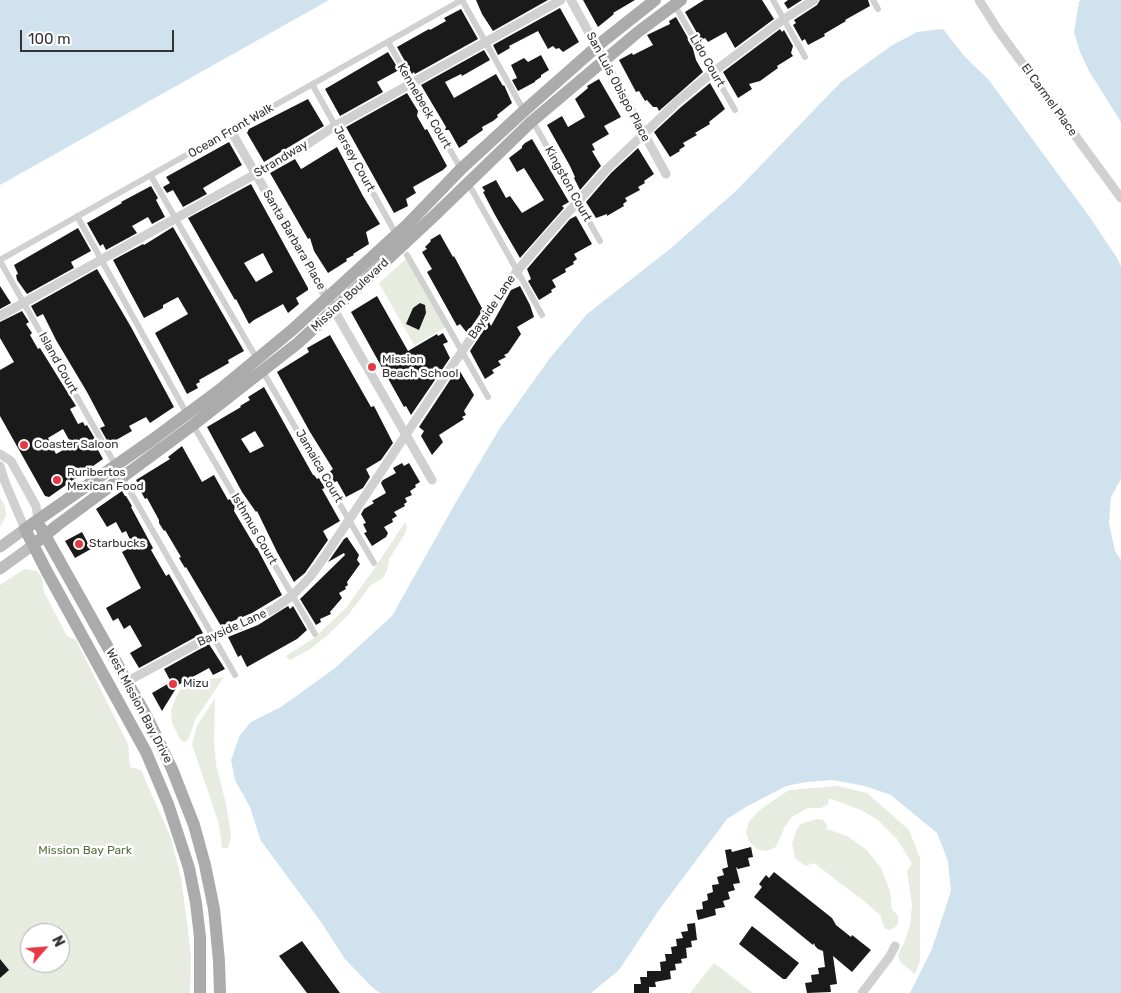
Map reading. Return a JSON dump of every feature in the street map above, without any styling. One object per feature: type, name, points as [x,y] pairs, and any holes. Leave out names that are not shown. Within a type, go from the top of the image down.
[{"type":"main road","name":"Mission Boulevard","points":[[260,365],[327,297],[396,234],[461,169],[596,47],[655,0]]},
{"type":"main road","name":"Mission Boulevard","points":[[0,569],[122,477],[190,419],[260,365],[298,343],[530,122],[638,32],[680,6]]},
{"type":"main road","name":"Mission Boulevard","points":[[0,547],[116,466],[190,419]]},
{"type":"main road","name":"West Mission Bay Drive","points":[[38,520],[44,535],[160,741],[194,825],[214,909],[220,993]]},
{"type":"main road","name":"West Mission Bay Drive","points":[[26,529],[146,752],[168,804],[189,868],[196,903],[200,938],[200,993]]},
{"type":"main road","points":[[146,752],[156,756],[165,769],[172,769]]},
{"type":"street","name":"Ocean Front Walk","points":[[0,261],[462,0]]},
{"type":"street","points":[[462,0],[524,111]]},
{"type":"street","name":"Strandway","points":[[0,316],[297,152],[335,126],[561,0]]},
{"type":"street","name":"San Luis Obispo Place","points":[[571,0],[642,134],[666,174]]},
{"type":"street","points":[[773,0],[805,57]]},
{"type":"street","name":"Bayside Lane","points":[[128,682],[213,635],[256,619],[293,595],[310,577],[350,520],[517,270],[606,169],[642,134],[713,72],[784,19],[814,0]]},
{"type":"street","points":[[873,0],[878,9]]},
{"type":"street","name":"El Carmel Place","points":[[980,0],[998,30],[1121,198]]},
{"type":"street","name":"Lido Court","points":[[680,6],[713,72],[735,110]]},
{"type":"street","name":"Kennebeck Court","points":[[388,42],[461,169]]},
{"type":"street","name":"Jersey Court","points":[[312,84],[396,234]]},
{"type":"street","name":"Kingston Court","points":[[536,127],[600,241]]},
{"type":"street","name":"Santa Barbara Place","points":[[231,131],[432,480]]},
{"type":"street","name":"Jamaica Court","points":[[151,176],[374,563]]},
{"type":"street","points":[[472,190],[542,315]]},
{"type":"street","name":"Isthmus Court","points":[[77,216],[190,419],[315,634]]},
{"type":"street","points":[[408,255],[488,397]]},
{"type":"street","name":"Island Court","points":[[0,261],[116,466]]},
{"type":"street","points":[[0,454],[11,460],[36,506],[38,520]]},
{"type":"street","points":[[0,466],[26,529]]},
{"type":"street","points":[[122,477],[235,675]]},
{"type":"street","points":[[862,993],[890,956],[895,946]]},
{"type":"green space","points":[[407,258],[446,327],[414,345],[379,283]]},
{"type":"green space","points":[[0,497],[5,506],[6,516],[0,527]]},
{"type":"green space","points":[[405,522],[407,527],[405,534],[389,559],[384,577],[370,586],[348,615],[330,633],[309,650],[290,660],[286,656],[314,638],[346,608]]},
{"type":"green space","name":"Mission Bay Park","points":[[24,569],[37,571],[42,578],[44,592],[67,636],[76,640],[128,744],[130,767],[141,770],[171,838],[181,878],[188,930],[191,958],[190,993],[0,993],[0,585]]},
{"type":"green space","points":[[224,677],[195,720],[188,740],[185,742],[181,741],[172,723],[171,710],[178,693],[184,686],[195,681]]},
{"type":"green space","points":[[215,698],[214,741],[216,765],[226,804],[231,836],[228,848],[222,848],[219,824],[192,744],[197,726]]},
{"type":"green space","points":[[837,786],[867,793],[909,830],[920,858],[920,961],[915,974],[900,962],[898,955],[910,925],[912,905],[907,871],[912,863],[897,839],[878,820],[861,810],[829,798],[828,804],[821,808],[808,808],[793,816],[785,826],[776,847],[766,851],[757,849],[749,841],[746,832],[749,821],[761,809],[789,790]]},
{"type":"green space","points":[[817,819],[823,820],[827,825],[827,829],[847,836],[867,850],[881,868],[890,891],[892,909],[898,916],[898,924],[894,928],[885,929],[880,915],[814,863],[805,866],[795,858],[792,844],[796,831],[801,824]]},
{"type":"green space","points":[[714,963],[753,993],[690,993]]},
{"type":"water","points":[[0,0],[329,0],[0,185]]},
{"type":"water","points":[[1081,0],[1121,0],[1121,122],[1089,71],[1080,52],[1074,32],[1079,2]]},
{"type":"water","points":[[943,29],[965,57],[988,79],[1089,216],[1121,266],[1121,479],[1111,497],[1109,523],[1115,551],[1121,560],[1121,993],[910,993],[932,949],[951,891],[948,861],[937,833],[891,795],[865,786],[832,780],[786,786],[727,819],[659,910],[619,970],[591,993],[380,993],[345,959],[321,922],[261,841],[250,807],[235,780],[231,760],[240,735],[251,722],[281,707],[335,668],[392,616],[500,428],[550,358],[587,314],[670,249],[737,190],[841,82],[891,46],[917,32]]},
{"type":"building","points":[[476,0],[548,0],[493,31]]},
{"type":"building","points":[[583,0],[635,0],[613,13],[598,27]]},
{"type":"building","points":[[704,0],[762,0],[774,19],[735,48],[726,32],[708,42],[705,38],[701,40],[685,12]]},
{"type":"building","points":[[788,0],[802,0],[788,9],[784,3]]},
{"type":"building","points":[[820,0],[868,0],[870,6],[808,45],[805,39],[802,41],[793,25],[796,23],[794,20],[817,5]]},
{"type":"building","points":[[560,8],[579,42],[563,52],[553,46],[548,49],[538,31],[509,46],[510,48],[498,55],[493,45]]},
{"type":"building","points":[[461,9],[478,39],[412,74],[397,47],[446,21],[444,18]]},
{"type":"building","points":[[676,17],[692,45],[696,60],[703,72],[659,111],[657,107],[653,107],[647,100],[645,101],[639,91],[636,92],[619,60],[653,45],[647,35],[670,24],[669,21]]},
{"type":"building","points":[[780,29],[782,32],[784,30],[793,46],[791,53],[793,56],[777,66],[778,68],[760,81],[749,84],[752,89],[738,98],[723,72]]},
{"type":"building","points":[[484,50],[490,60],[462,76],[461,74],[445,82],[454,98],[496,74],[504,85],[512,103],[497,115],[498,117],[493,121],[482,127],[483,130],[459,148],[449,130],[445,130],[446,127],[421,85]]},
{"type":"building","points":[[388,52],[399,70],[377,82],[383,92],[340,116],[325,89]]},
{"type":"building","points":[[541,55],[549,70],[535,82],[518,91],[512,80],[517,78],[511,65],[524,58],[528,62]]},
{"type":"building","points":[[599,79],[621,117],[604,126],[609,134],[592,144],[595,150],[592,151],[601,166],[580,190],[570,166],[547,125],[562,116],[568,127],[585,117],[575,99],[588,88],[587,86]]},
{"type":"building","points":[[710,83],[725,109],[709,122],[710,124],[695,133],[697,135],[683,143],[685,146],[680,151],[670,157],[654,132]]},
{"type":"building","points":[[407,93],[418,111],[417,116],[425,130],[427,129],[447,166],[413,187],[416,193],[406,199],[408,206],[394,213],[346,127]]},
{"type":"building","points":[[308,99],[324,126],[264,162],[247,133],[249,129]]},
{"type":"building","points":[[532,139],[569,202],[562,206],[564,208],[520,258],[495,215],[482,187],[496,180],[506,198],[510,196],[522,213],[544,200],[524,168],[517,172],[509,158]]},
{"type":"building","points":[[229,142],[242,165],[203,188],[207,194],[183,207],[173,190],[167,193],[163,187],[170,183],[166,177]]},
{"type":"building","points":[[337,147],[380,224],[366,232],[369,244],[328,273],[314,251],[310,238],[308,239],[270,173],[295,159],[301,169]]},
{"type":"building","points":[[638,148],[654,174],[638,187],[640,190],[625,198],[627,201],[623,204],[624,206],[607,216],[607,214],[596,218],[586,202],[611,173]]},
{"type":"building","points":[[251,184],[308,288],[308,290],[296,298],[299,304],[288,313],[283,304],[249,324],[188,218]],"holes":[[[263,253],[273,272],[256,282],[244,263]]]},
{"type":"building","points":[[151,186],[165,217],[152,224],[148,217],[132,226],[137,233],[106,250],[103,244],[100,246],[87,223]]},
{"type":"building","points":[[576,216],[592,244],[574,254],[577,259],[573,262],[574,264],[565,269],[566,272],[552,280],[556,287],[551,290],[552,292],[539,300],[528,281],[531,279],[527,269],[570,219]]},
{"type":"building","points":[[173,227],[244,351],[228,360],[229,363],[199,380],[200,382],[196,384],[198,388],[187,394],[155,333],[188,314],[178,297],[144,318],[113,260],[144,245]]},
{"type":"building","points":[[78,228],[91,251],[71,262],[74,268],[27,294],[17,280],[16,275],[18,274],[14,265]]},
{"type":"building","points":[[440,234],[483,310],[467,333],[460,324],[457,326],[427,272],[432,269],[422,252],[427,249],[425,247],[430,240]]},
{"type":"building","points":[[97,269],[174,407],[150,423],[146,417],[129,426],[132,431],[109,444],[100,428],[105,426],[43,314],[37,317],[31,306]]},
{"type":"building","points":[[0,286],[11,303],[0,309]]},
{"type":"building","points":[[520,286],[534,317],[517,327],[521,334],[508,353],[504,355],[506,357],[498,361],[501,365],[492,370],[494,373],[485,379],[470,351],[489,322],[491,326],[511,290]]},
{"type":"building","points":[[377,296],[408,351],[437,334],[438,336],[443,333],[448,342],[443,344],[450,358],[411,415],[406,406],[404,407],[351,312]]},
{"type":"building","points":[[420,303],[425,305],[426,313],[419,330],[406,324],[413,308]]},
{"type":"building","points":[[22,311],[29,322],[26,324],[32,333],[30,335],[76,406],[70,409],[78,424],[83,422],[85,426],[87,425],[101,449],[98,450],[103,459],[49,497],[45,496],[0,416],[0,370],[14,362],[0,338],[0,322]],"holes":[[[63,429],[72,445],[56,454],[48,438]]]},
{"type":"building","points":[[330,335],[371,407],[374,406],[393,443],[381,460],[366,469],[370,477],[363,488],[346,497],[337,481],[333,483],[328,473],[333,469],[277,372],[309,352],[307,348]]},
{"type":"building","points":[[458,368],[474,395],[464,411],[466,415],[462,417],[464,419],[439,435],[443,442],[432,455],[421,436],[424,431],[419,427]]},
{"type":"building","points":[[264,387],[313,475],[317,479],[319,478],[325,488],[322,489],[340,521],[323,531],[328,540],[305,573],[294,582],[257,511],[242,492],[207,427],[241,407],[250,400],[248,397]],"holes":[[[255,431],[264,446],[250,453],[241,439]]]},
{"type":"building","points":[[182,446],[202,482],[214,475],[228,500],[230,499],[235,506],[234,511],[257,548],[282,595],[252,613],[221,626],[179,558],[181,557],[159,523],[136,480],[170,459],[168,457]]},
{"type":"building","points":[[402,463],[404,466],[409,463],[420,482],[410,491],[412,495],[405,498],[407,502],[404,504],[405,506],[394,512],[397,516],[392,519],[393,522],[384,527],[388,533],[386,537],[372,546],[364,533],[367,532],[363,524],[366,523],[361,514],[364,509],[374,503],[372,501],[386,493],[381,483],[396,473],[393,468]]},
{"type":"building","points":[[122,491],[132,506],[153,548],[151,550],[166,576],[169,574],[203,633],[139,668],[130,653],[142,646],[130,625],[124,629],[118,618],[113,621],[106,608],[141,588],[122,552],[133,546],[126,531],[122,533],[116,522],[107,527],[96,509]]},
{"type":"building","points":[[82,532],[91,549],[75,558],[65,541]]},
{"type":"building","points":[[347,537],[359,555],[357,560],[360,564],[347,582],[346,589],[339,593],[342,598],[330,612],[331,614],[320,619],[321,622],[316,625],[300,599],[345,555],[344,553],[328,562]]},
{"type":"building","points":[[288,606],[290,609],[293,606],[307,630],[297,639],[247,667],[241,655],[238,657],[228,637],[258,625]]},
{"type":"building","points":[[209,644],[225,669],[213,675],[209,668],[178,685],[162,711],[152,693],[171,682],[164,669]]},
{"type":"building","points":[[751,847],[753,857],[748,858],[750,866],[738,869],[736,867],[740,883],[733,884],[735,890],[728,892],[730,899],[723,901],[725,907],[715,909],[716,915],[698,920],[696,910],[703,909],[702,902],[708,900],[707,894],[713,892],[712,885],[719,884],[717,877],[724,875],[722,869],[728,867],[725,850],[731,849],[732,852]]},
{"type":"building","points":[[774,872],[832,918],[836,925],[871,950],[852,972],[833,956],[837,984],[830,985],[831,992],[807,993],[805,983],[812,982],[811,975],[819,974],[818,968],[825,967],[823,951],[818,949],[814,943],[813,945],[754,897],[762,887],[759,884],[766,875],[769,878]]},
{"type":"building","points":[[695,923],[697,940],[691,941],[692,947],[686,948],[687,958],[681,959],[682,963],[675,964],[676,970],[670,971],[671,979],[655,982],[656,987],[649,987],[649,993],[634,993],[634,984],[641,984],[640,977],[647,977],[647,971],[661,971],[660,962],[666,961],[665,954],[672,954],[671,947],[677,946],[676,939],[683,938],[681,932],[688,931],[687,924]]},
{"type":"building","points":[[752,926],[799,963],[786,979],[783,979],[739,944]]},
{"type":"building","points":[[302,941],[340,993],[307,993],[279,956]]},
{"type":"building","points":[[0,959],[9,970],[0,978]]},
{"type":"place","name":"Mission Beach School","points":[[372,367]]},
{"type":"place","name":"Coaster Saloon","points":[[24,445]]},
{"type":"place","name":"Ruribertos Mexican Food","points":[[57,480]]},
{"type":"place","name":"Starbucks","points":[[79,544]]},
{"type":"place","name":"Mizu","points":[[173,684]]}]
